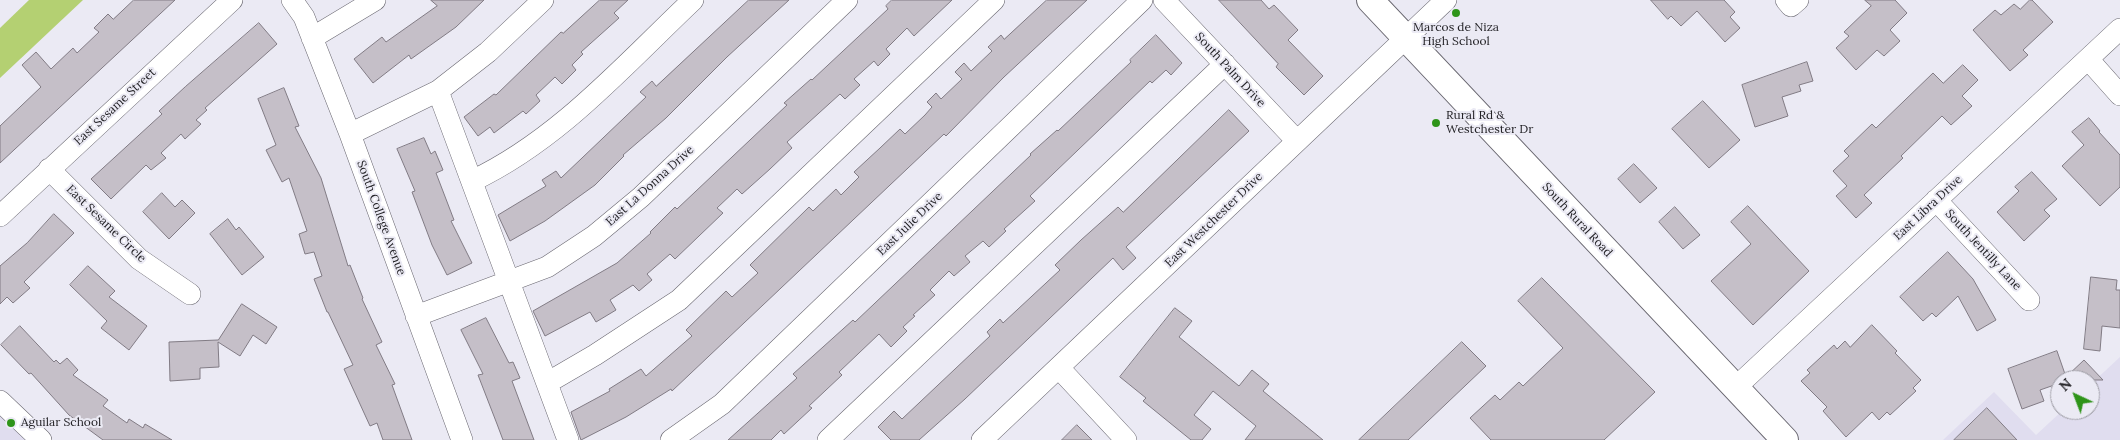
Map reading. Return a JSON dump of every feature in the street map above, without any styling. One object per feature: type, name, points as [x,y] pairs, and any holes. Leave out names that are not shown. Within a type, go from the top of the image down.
[{"type":"main road","name":"South Rural Road","points":[[1370,0],[1785,440]]},
{"type":"street","name":"East Sesame Street","points":[[0,216],[49,168],[232,0]]},
{"type":"street","name":"South College Avenue","points":[[292,0],[304,17],[350,134],[462,440]]},
{"type":"street","points":[[312,38],[375,0]]},
{"type":"street","points":[[350,134],[438,91],[488,52],[543,0]]},
{"type":"street","points":[[472,181],[498,169],[538,143],[589,99],[693,0]]},
{"type":"street","name":"East La Donna Drive","points":[[416,316],[547,267],[594,236],[641,197],[847,0]]},
{"type":"street","points":[[547,382],[595,355],[679,300],[994,0]]},
{"type":"street","name":"East Julie Drive","points":[[671,440],[722,404],[1142,0]]},
{"type":"street","name":"South Palm Drive","points":[[1164,0],[1297,141]]},
{"type":"street","name":"East Westchester Drive","points":[[982,440],[1446,0]]},
{"type":"street","points":[[1786,0],[1791,6],[1798,0]]},
{"type":"street","name":"East Libra Drive","points":[[1736,388],[2120,29]]},
{"type":"street","points":[[2088,59],[2120,95]]},
{"type":"street","points":[[828,440],[1225,64]]},
{"type":"street","points":[[438,91],[568,440]]},
{"type":"street","name":"East Sesame Circle","points":[[49,168],[139,259],[190,294]]},
{"type":"street","name":"South Jentilly Lane","points":[[1936,200],[2029,300]]},
{"type":"street","points":[[1059,368],[1126,440]]},
{"type":"street","points":[[0,401],[27,436]]},
{"type":"shaded area","points":[[2120,357],[2120,440],[1943,440],[1994,392],[2036,435],[2052,420],[2100,420],[2100,376]]},
{"type":"shaded area","name":"Aguilar School","points":[[0,401],[41,440],[0,440]]},
{"type":"green space","points":[[29,0],[83,0],[0,78],[0,28]]},
{"type":"building","points":[[134,0],[175,0],[0,163],[0,126],[41,87],[22,65],[36,52],[51,69],[73,48],[77,53],[99,32],[94,28],[108,14],[113,19]]},
{"type":"building","points":[[431,0],[484,0],[456,27],[411,59],[409,55],[373,83],[354,59],[382,37],[386,42],[437,6]]},
{"type":"building","points":[[600,0],[628,0],[614,13],[619,18],[581,52],[583,54],[572,65],[576,70],[562,84],[555,77],[536,95],[540,101],[526,114],[523,111],[494,133],[490,127],[478,136],[464,117],[494,94],[496,95],[561,32],[563,33]]},
{"type":"building","points":[[749,0],[789,0],[727,57],[666,118],[623,155],[595,185],[545,221],[510,241],[498,215],[546,186],[542,180],[556,171],[561,178],[646,97],[640,92],[652,81],[656,86]]},
{"type":"building","points":[[892,0],[952,0],[914,36],[907,28],[886,49],[890,54],[878,66],[874,61],[854,79],[860,85],[845,99],[840,94],[787,142],[792,148],[742,194],[737,189],[717,208],[723,213],[675,259],[670,254],[647,274],[652,280],[639,291],[633,285],[610,300],[616,310],[596,322],[590,312],[545,336],[533,311],[617,263],[651,233],[675,207],[677,209],[787,105],[784,103],[812,80],[888,9],[886,6]]},
{"type":"building","points":[[1047,0],[1087,0],[1004,77],[946,136],[944,134],[672,391],[671,389],[626,417],[581,440],[571,412],[610,391],[609,389],[641,369],[646,376],[692,336],[686,330],[726,291],[732,297],[758,273],[750,265],[809,207],[813,211],[836,189],[841,195],[859,177],[854,172],[900,129],[905,134],[925,115],[932,107],[927,102],[936,93],[941,99],[962,79],[955,72],[964,63],[971,71],[992,51],[988,47],[1001,35],[1004,39]]},
{"type":"building","points":[[1219,0],[1261,0],[1269,9],[1274,5],[1298,30],[1288,40],[1323,76],[1304,95],[1276,67],[1278,64]]},
{"type":"building","points":[[1651,0],[1724,0],[1735,12],[1730,17],[1740,28],[1725,42],[1697,11],[1681,26],[1671,16],[1668,19]]},
{"type":"building","points":[[1865,0],[1895,0],[1907,13],[1890,30],[1900,41],[1884,56],[1877,50],[1856,70],[1836,48],[1849,36],[1844,32],[1871,6]]},
{"type":"building","points":[[2030,0],[2053,22],[2023,50],[2028,55],[2010,71],[1973,30],[1995,10],[2001,15],[2014,4],[2020,9]]},
{"type":"building","points":[[259,23],[277,44],[205,108],[207,110],[196,120],[201,124],[185,139],[181,134],[161,153],[166,158],[151,170],[146,165],[111,199],[91,179],[162,114],[159,111]]},
{"type":"building","points":[[1156,35],[1182,63],[1171,75],[1166,70],[1152,83],[1150,81],[1030,196],[1035,201],[1004,229],[1006,231],[989,247],[983,241],[965,256],[970,262],[954,276],[949,271],[930,290],[935,295],[913,315],[915,316],[903,327],[907,331],[891,347],[879,334],[839,372],[842,375],[809,406],[812,408],[784,434],[781,430],[771,440],[728,440],[797,378],[793,374],[853,320],[855,322],[1030,154],[1058,131],[1131,62],[1130,60]]},
{"type":"building","points":[[1807,62],[1813,81],[1799,85],[1801,91],[1782,97],[1788,116],[1755,127],[1742,85]]},
{"type":"building","points":[[1963,65],[1978,80],[1962,96],[1972,106],[1951,125],[1942,116],[1901,156],[1903,158],[1864,195],[1872,203],[1856,218],[1836,196],[1847,186],[1833,171],[1849,156],[1844,151],[1872,124],[1876,128],[1933,73],[1943,83]]},
{"type":"building","points":[[284,88],[299,126],[295,127],[321,178],[348,266],[350,265],[362,299],[382,342],[376,345],[395,384],[392,385],[412,440],[383,440],[377,423],[370,426],[344,369],[353,365],[327,312],[314,279],[322,276],[314,252],[305,254],[299,234],[307,231],[289,178],[282,182],[266,150],[276,145],[258,99]]},
{"type":"building","points":[[1703,101],[1740,140],[1709,168],[1672,129]]},
{"type":"building","points":[[1229,110],[1249,131],[1126,247],[1136,258],[1123,270],[1113,258],[965,399],[919,440],[891,440],[878,427],[894,411],[902,419],[990,336],[987,332],[1000,319],[1003,323],[1060,270],[1055,265],[1081,240],[1118,207],[1123,212]]},
{"type":"building","points":[[2089,118],[2120,155],[2120,187],[2100,206],[2062,166],[2084,145],[2072,132]]},
{"type":"building","points":[[424,138],[431,154],[435,151],[443,170],[436,173],[454,220],[451,221],[472,263],[447,275],[432,245],[412,192],[415,191],[397,149]]},
{"type":"building","points":[[1634,164],[1657,188],[1640,203],[1618,179]]},
{"type":"building","points":[[2032,172],[2057,199],[2044,210],[2050,216],[2024,241],[1997,212],[2019,191],[2015,187]]},
{"type":"building","points":[[162,193],[175,207],[182,200],[195,213],[169,239],[143,212]]},
{"type":"building","points":[[1748,206],[1809,271],[1753,325],[1711,281],[1751,244],[1731,222]]},
{"type":"building","points":[[1675,207],[1700,235],[1683,249],[1659,222]]},
{"type":"building","points":[[54,214],[74,233],[24,282],[30,288],[13,303],[7,297],[0,304],[0,266],[27,243]]},
{"type":"building","points":[[228,219],[236,230],[239,227],[264,257],[242,275],[210,234]]},
{"type":"building","points":[[1948,252],[1973,279],[1996,320],[1977,331],[1958,296],[1936,317],[1932,313],[1923,321],[1900,297]]},
{"type":"building","points":[[88,266],[115,291],[109,297],[147,326],[129,350],[101,328],[107,321],[70,285]]},
{"type":"building","points":[[2091,277],[2117,280],[2116,290],[2120,290],[2120,328],[2102,326],[2100,351],[2084,349]]},
{"type":"building","points":[[1542,278],[1655,392],[1604,440],[1491,440],[1470,418],[1495,395],[1500,400],[1519,382],[1523,386],[1563,348],[1518,301]]},
{"type":"building","points":[[242,304],[277,327],[266,344],[253,335],[240,356],[218,342],[219,367],[200,368],[200,379],[170,381],[169,342],[218,340]]},
{"type":"building","points":[[1175,308],[1192,321],[1179,337],[1239,386],[1252,370],[1269,384],[1263,391],[1323,440],[1245,440],[1256,426],[1213,391],[1194,415],[1211,429],[1202,440],[1191,440],[1143,401],[1146,398],[1120,377]]},
{"type":"building","points":[[486,318],[509,363],[513,362],[520,378],[512,381],[534,440],[503,440],[478,375],[483,374],[461,330]]},
{"type":"building","points":[[1872,325],[1921,380],[1913,388],[1916,391],[1890,415],[1887,412],[1879,420],[1872,412],[1846,437],[1823,411],[1827,407],[1801,381],[1810,373],[1807,370],[1834,345],[1837,349],[1845,341],[1850,347]]},
{"type":"building","points":[[20,326],[54,362],[56,360],[60,364],[67,358],[78,370],[73,375],[108,400],[103,406],[127,423],[129,419],[143,428],[145,424],[172,440],[103,440],[69,415],[31,373],[29,374],[1,345]]},
{"type":"building","points":[[1462,342],[1486,366],[1408,440],[1359,440]]},
{"type":"building","points":[[2057,351],[2064,370],[2050,370],[2050,386],[2040,390],[2044,401],[2022,409],[2008,369]]},
{"type":"building","points":[[2084,360],[2094,370],[2073,370]]},
{"type":"building","points":[[1987,408],[2017,440],[1954,440]]},
{"type":"building","points":[[1077,425],[1092,440],[1062,440]]},
{"type":"place","name":"Marcos de Niza High School","points":[[1456,13]]},
{"type":"place","name":"Rural Rd & Westchester Dr","points":[[1436,123]]},
{"type":"place","name":"Aguilar School","points":[[11,423]]}]
